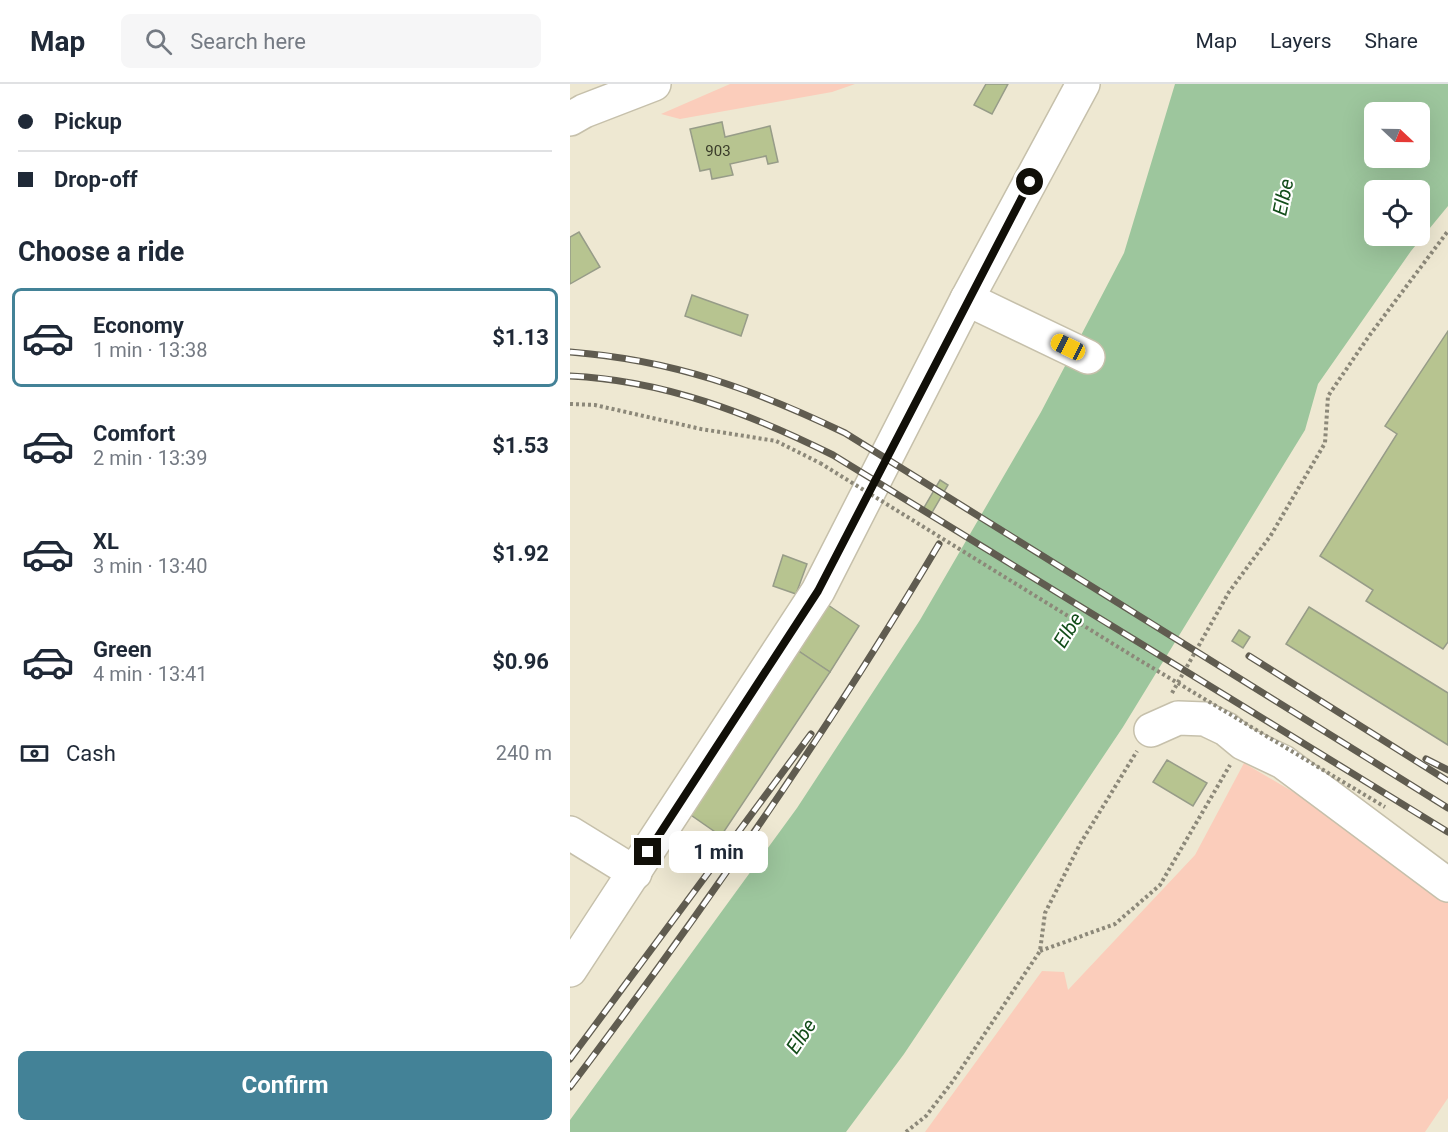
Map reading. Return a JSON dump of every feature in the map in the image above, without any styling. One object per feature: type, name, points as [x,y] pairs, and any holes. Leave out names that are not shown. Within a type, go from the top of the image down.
[{"type":"street","points":[[570,119],[584,111],[654,84]]},
{"type":"street","points":[[570,970],[818,591],[967,299],[1083,84]]},
{"type":"street","points":[[967,299],[1088,357]]},
{"type":"street","points":[[1151,729],[1178,718],[1205,719],[1226,729],[1243,743],[1283,762],[1448,885]]},
{"type":"street","points":[[570,833],[635,873]]},
{"type":"path","points":[[906,1132],[926,1116],[953,1081],[1040,951],[1045,913],[1080,844],[1151,729],[1229,592],[1270,535],[1325,443],[1328,396],[1369,336],[1448,231]]},
{"type":"path","points":[[570,404],[595,405],[701,429],[776,441],[820,463],[1144,664],[1385,807]]},
{"type":"path","points":[[1040,951],[1115,924],[1160,885],[1243,743]]},
{"type":"shaded area","points":[[730,84],[855,84],[832,92],[680,119],[661,114]]},
{"type":"shaded area","points":[[1244,763],[1319,807],[1448,896],[1448,1098],[1425,1132],[925,1132],[1042,971],[1064,972],[1068,990],[1195,855]]},
{"type":"water","name":"Elbe","points":[[1175,84],[1448,84],[1448,206],[1430,228],[1430,180],[1364,180],[1364,246],[1415,246],[1318,384],[1305,430],[1123,727],[904,1054],[846,1132],[570,1132],[570,1120],[797,808],[920,620],[1041,412],[1124,253]]},
{"type":"building","points":[[986,84],[1008,84],[992,114],[974,105]]},
{"type":"building","points":[[722,122],[725,137],[770,126],[778,162],[768,164],[766,156],[730,164],[733,175],[712,179],[710,169],[700,171],[690,129]]},
{"type":"building","points":[[579,232],[600,267],[570,284],[570,237]]},
{"type":"building","points":[[692,295],[748,315],[741,336],[685,316]]},
{"type":"building","points":[[1448,331],[1448,642],[1443,649],[1366,601],[1373,590],[1320,556],[1397,434],[1385,426]]},
{"type":"building","points":[[940,480],[948,485],[930,516],[922,511]]},
{"type":"building","points":[[783,555],[807,564],[796,594],[773,586]]},
{"type":"building","points":[[828,605],[859,626],[830,672],[797,650]]},
{"type":"building","points":[[1309,607],[1448,693],[1448,745],[1286,644]]},
{"type":"building","points":[[1239,630],[1250,637],[1243,648],[1232,641]]},
{"type":"building","points":[[797,650],[830,672],[721,836],[688,813]]},
{"type":"building","points":[[1167,760],[1207,783],[1193,806],[1153,782]]},
{"type":"railway","points":[[570,352],[643,362],[712,379],[778,403],[845,433],[1448,808]]},
{"type":"railway","points":[[570,376],[639,384],[706,402],[770,426],[833,455],[1448,832]]},
{"type":"railway","points":[[570,1087],[668,955],[762,821],[853,684],[939,544]]},
{"type":"railway","points":[[1249,656],[1448,781]]},
{"type":"railway","points":[[570,1059],[811,734]]},
{"type":"railway","points":[[1426,759],[1448,770]]},
{"type":"route","points":[[648,852],[818,591],[967,299],[1030,182]]}]
